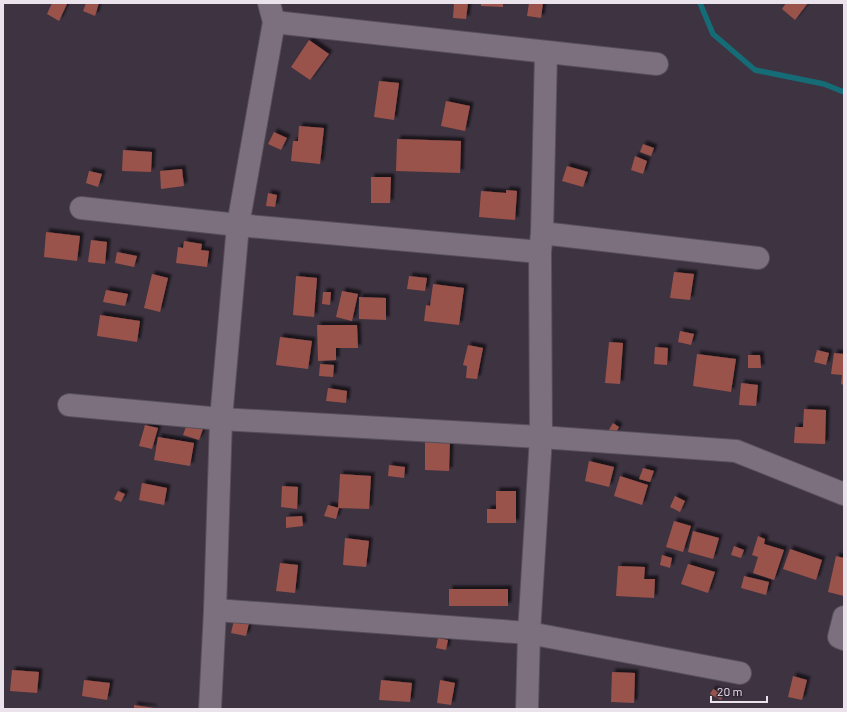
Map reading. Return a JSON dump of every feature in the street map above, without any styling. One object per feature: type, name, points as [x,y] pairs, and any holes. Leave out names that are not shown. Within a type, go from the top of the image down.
[{"type":"street","points":[[210,709],[215,610],[221,419],[238,225],[272,12],[546,52],[657,64]]},
{"type":"street","points":[[527,709],[529,633],[541,437],[541,242],[546,52]]},
{"type":"street","points":[[80,208],[238,225],[541,242],[758,258]]},
{"type":"street","points":[[69,405],[221,419],[541,437],[736,451],[844,494]]},
{"type":"street","points":[[215,610],[529,633],[740,673]]},
{"type":"street","points":[[844,617],[839,637],[844,639]]},
{"type":"building","points":[[52,3],[67,4],[59,21],[47,14]]},
{"type":"building","points":[[86,3],[99,3],[95,16],[83,11]]},
{"type":"building","points":[[454,3],[468,3],[466,19],[453,18]]},
{"type":"building","points":[[481,3],[503,3],[503,7],[481,6]]},
{"type":"building","points":[[529,3],[543,3],[541,18],[527,16]]},
{"type":"building","points":[[786,3],[808,3],[795,20],[782,9]]},
{"type":"building","points":[[309,40],[329,54],[310,80],[291,67]]},
{"type":"building","points":[[379,81],[399,83],[394,120],[374,117]]},
{"type":"building","points":[[446,101],[470,106],[465,131],[441,126]]},
{"type":"building","points":[[299,126],[324,128],[320,164],[291,161],[293,141],[298,141]]},
{"type":"building","points":[[274,132],[287,138],[281,150],[268,144]]},
{"type":"building","points":[[397,139],[461,141],[460,173],[396,171]]},
{"type":"building","points":[[643,144],[654,148],[651,156],[640,152]]},
{"type":"building","points":[[123,150],[152,152],[151,172],[122,171]]},
{"type":"building","points":[[635,156],[647,161],[643,174],[631,170]]},
{"type":"building","points":[[567,166],[588,172],[583,187],[562,181]]},
{"type":"building","points":[[182,169],[184,186],[161,189],[160,171]]},
{"type":"building","points":[[89,171],[102,174],[98,187],[86,183]]},
{"type":"building","points":[[371,177],[391,177],[390,203],[371,203]]},
{"type":"building","points":[[506,190],[517,191],[515,220],[479,217],[481,191],[506,193]]},
{"type":"building","points":[[268,193],[277,195],[275,207],[266,206]]},
{"type":"building","points":[[46,232],[80,236],[77,261],[44,257]]},
{"type":"building","points":[[91,240],[107,242],[105,264],[88,262]]},
{"type":"building","points":[[184,241],[202,244],[201,250],[209,251],[207,267],[176,263],[178,247],[183,248]]},
{"type":"building","points":[[117,252],[137,256],[134,267],[115,263]]},
{"type":"building","points":[[674,272],[694,274],[690,300],[670,298]]},
{"type":"building","points":[[152,274],[168,278],[160,312],[144,308]]},
{"type":"building","points":[[296,276],[317,278],[314,317],[293,315]]},
{"type":"building","points":[[409,276],[427,278],[425,291],[407,289]]},
{"type":"building","points":[[433,284],[464,288],[459,325],[424,321],[426,305],[430,306]]},
{"type":"building","points":[[106,290],[128,294],[125,306],[103,302]]},
{"type":"building","points":[[342,291],[358,294],[352,321],[336,317]]},
{"type":"building","points":[[323,292],[331,292],[330,305],[322,304]]},
{"type":"building","points":[[359,297],[386,298],[386,320],[359,319]]},
{"type":"building","points":[[100,315],[140,321],[137,342],[97,336]]},
{"type":"building","points":[[317,325],[357,325],[358,348],[336,348],[336,360],[318,361]]},
{"type":"building","points":[[680,331],[694,334],[691,345],[678,342]]},
{"type":"building","points":[[280,337],[312,341],[308,369],[276,365]]},
{"type":"building","points":[[609,342],[623,343],[620,384],[605,383]]},
{"type":"building","points":[[468,345],[483,348],[477,379],[466,378],[467,366],[463,365]]},
{"type":"building","points":[[655,347],[668,348],[667,365],[654,364]]},
{"type":"building","points":[[817,350],[829,353],[826,365],[814,362]]},
{"type":"building","points":[[834,353],[844,354],[844,385],[841,384],[842,375],[831,374]]},
{"type":"building","points":[[697,354],[736,359],[731,392],[693,386]]},
{"type":"building","points":[[748,355],[760,355],[761,368],[748,368]]},
{"type":"building","points":[[320,364],[334,365],[333,377],[319,376]]},
{"type":"building","points":[[741,383],[758,385],[756,406],[739,405]]},
{"type":"building","points":[[328,388],[347,391],[346,403],[326,401]]},
{"type":"building","points":[[804,409],[826,410],[825,444],[794,443],[795,427],[803,427]]},
{"type":"building","points":[[613,423],[619,427],[614,436],[607,433]]},
{"type":"building","points":[[187,424],[203,429],[199,440],[183,435]]},
{"type":"building","points":[[145,425],[158,428],[152,449],[139,446]]},
{"type":"building","points":[[158,437],[194,443],[190,466],[154,460]]},
{"type":"building","points":[[425,441],[450,441],[449,471],[425,470]]},
{"type":"building","points":[[589,461],[614,467],[609,487],[585,481]]},
{"type":"building","points":[[389,465],[405,467],[404,478],[388,476]]},
{"type":"building","points":[[643,468],[654,471],[650,482],[639,479]]},
{"type":"building","points":[[340,474],[371,476],[369,509],[338,508]]},
{"type":"building","points":[[620,476],[648,485],[642,505],[614,496]]},
{"type":"building","points":[[142,483],[167,488],[164,505],[139,500]]},
{"type":"building","points":[[282,486],[298,487],[297,509],[281,507]]},
{"type":"building","points":[[118,491],[125,494],[121,502],[114,499]]},
{"type":"building","points":[[496,491],[516,491],[516,523],[487,523],[487,509],[496,509]]},
{"type":"building","points":[[675,496],[685,501],[680,512],[670,507]]},
{"type":"building","points":[[328,505],[339,508],[336,519],[324,516]]},
{"type":"building","points":[[302,516],[303,526],[286,528],[286,517]]},
{"type":"building","points":[[674,521],[691,526],[683,552],[666,547]]},
{"type":"building","points":[[693,531],[719,538],[713,559],[688,552]]},
{"type":"building","points":[[758,536],[765,539],[764,544],[784,550],[774,580],[753,573],[758,557],[752,555]]},
{"type":"building","points":[[345,538],[369,541],[366,567],[343,565]]},
{"type":"building","points":[[734,546],[744,550],[741,558],[731,555]]},
{"type":"building","points":[[790,549],[822,560],[816,580],[783,569]]},
{"type":"building","points":[[662,555],[672,558],[670,568],[660,565]]},
{"type":"building","points":[[836,556],[844,558],[844,596],[828,592]]},
{"type":"building","points":[[280,563],[298,565],[295,593],[276,591]]},
{"type":"building","points":[[688,564],[715,572],[708,593],[681,584]]},
{"type":"building","points":[[618,566],[645,567],[644,579],[655,579],[654,598],[616,596]]},
{"type":"building","points":[[744,576],[769,582],[766,595],[741,588]]},
{"type":"building","points":[[449,589],[508,589],[508,606],[449,606]]},
{"type":"building","points":[[237,607],[252,610],[246,636],[231,633]]},
{"type":"building","points":[[438,638],[448,640],[446,650],[436,648]]},
{"type":"building","points":[[12,670],[39,672],[37,693],[10,691]]},
{"type":"building","points":[[612,672],[635,673],[634,703],[611,702]]},
{"type":"building","points":[[793,676],[807,680],[802,700],[788,697]]},
{"type":"building","points":[[84,680],[110,683],[107,700],[82,696]]},
{"type":"building","points":[[381,680],[412,683],[410,702],[379,700]]},
{"type":"building","points":[[440,680],[455,683],[451,705],[437,703]]},
{"type":"building","points":[[713,689],[724,694],[721,700],[710,694]]},
{"type":"building","points":[[134,705],[154,708],[154,709],[134,709]]},
{"type":"waterway","points":[[700,3],[713,34],[755,70],[824,84],[844,92]]}]
